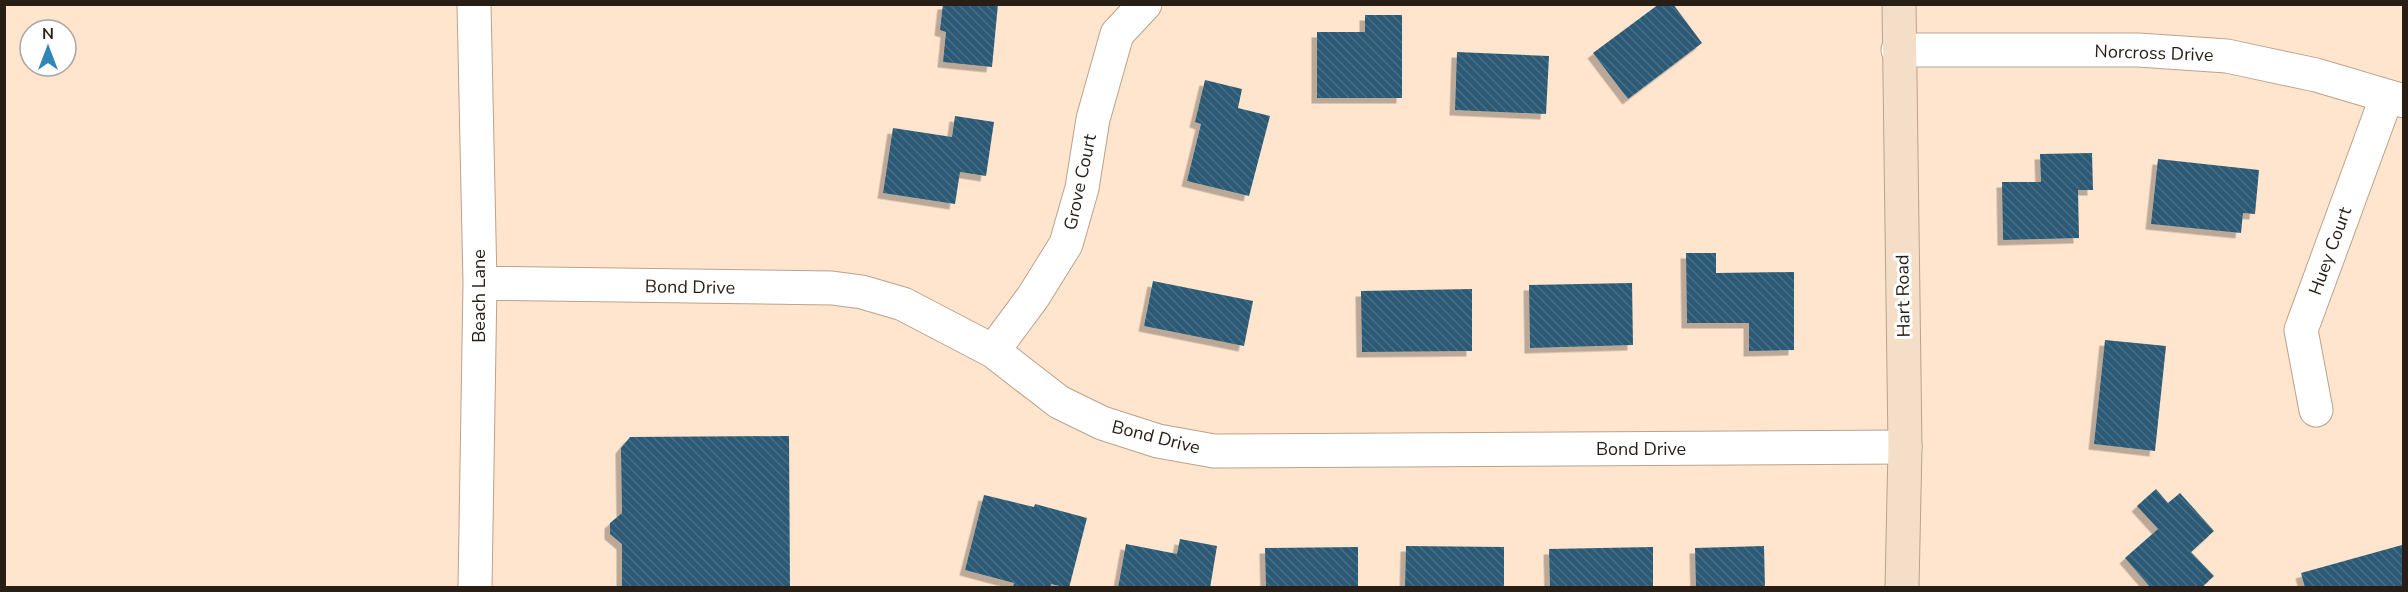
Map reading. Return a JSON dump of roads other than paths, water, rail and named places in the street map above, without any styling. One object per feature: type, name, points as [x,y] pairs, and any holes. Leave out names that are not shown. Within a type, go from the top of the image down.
[{"type":"street","name":"Beach Lane","points":[[474,4],[480,284],[475,588]]},
{"type":"street","name":"Grove Court","points":[[993,351],[1033,297],[1066,244],[1082,188],[1093,119],[1117,34],[1145,4]]},
{"type":"street","name":"Hart Road","points":[[1899,4],[1905,447],[1902,588]]},
{"type":"street","name":"Norcross Drive","points":[[1898,50],[2138,50],[2228,56],[2316,75],[2395,98]]},
{"type":"street","name":"Huey Court","points":[[2316,410],[2301,330],[2395,98]]},
{"type":"street","name":"Bond Drive","points":[[480,284],[842,289],[862,292],[903,304],[993,351],[1059,402],[1102,423],[1158,441],[1214,452],[1905,447]]}]
